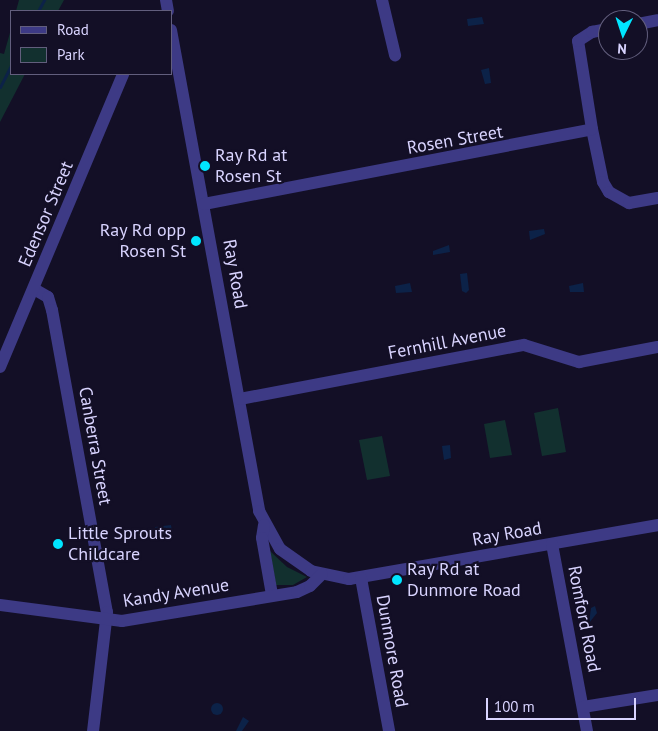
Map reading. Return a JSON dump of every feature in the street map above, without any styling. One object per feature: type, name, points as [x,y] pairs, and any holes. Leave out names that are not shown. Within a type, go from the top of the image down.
[{"type":"street","points":[[382,0],[395,55]]},
{"type":"street","points":[[598,31],[592,32],[578,42],[592,129],[603,182],[609,192],[629,203],[658,198]]},
{"type":"street","name":"Ray Road","points":[[172,35],[264,525],[262,538],[272,595]]},
{"type":"street","name":"Edensor Street","points":[[0,367],[123,75]]},
{"type":"street","name":"Rosen Street","points":[[204,204],[592,129]]},
{"type":"street","name":"Canberra Street","points":[[34,289],[48,297],[52,310],[108,619],[93,731]]},
{"type":"street","name":"Fernhill Avenue","points":[[240,399],[524,346],[579,362],[658,348]]},
{"type":"street","name":"Ray Road","points":[[264,525],[289,558],[322,574],[342,579],[361,578],[658,525]]},
{"type":"street","name":"Romford Road","points":[[552,544],[587,731]]},
{"type":"street","name":"Kandy Avenue","points":[[0,605],[122,621],[304,589],[322,574]]},
{"type":"street","name":"Dunmore Road","points":[[361,578],[389,731]]},
{"type":"street","points":[[583,707],[658,695]]},
{"type":"green space","points":[[19,0],[64,0],[59,10],[16,10]]},
{"type":"green space","points":[[10,33],[10,75],[24,75],[0,122],[0,53],[4,54]]},
{"type":"green space","points":[[558,408],[566,452],[542,456],[534,413]]},
{"type":"green space","points":[[505,420],[512,455],[490,458],[484,424]]},
{"type":"green space","points":[[382,436],[390,476],[367,480],[359,440]]},
{"type":"green space","points":[[270,551],[287,567],[307,577],[293,585],[276,585]]},
{"type":"water","points":[[482,17],[484,24],[468,26],[467,19]]},
{"type":"water","points":[[489,68],[491,83],[485,84],[481,70]]},
{"type":"water","points":[[544,229],[545,234],[530,240],[529,231]]},
{"type":"water","points":[[449,245],[450,252],[433,255],[433,251]]},
{"type":"water","points":[[467,273],[469,290],[466,293],[462,291],[460,274]]},
{"type":"water","points":[[410,283],[412,292],[396,293],[395,286]]},
{"type":"water","points":[[583,283],[584,292],[570,292],[569,286]]},
{"type":"water","points":[[450,445],[451,458],[444,460],[442,446]]},
{"type":"water","points":[[171,525],[172,532],[156,535],[155,527]]},
{"type":"water","points":[[595,606],[597,613],[589,623],[591,608]]},
{"type":"water","points":[[217,703],[223,709],[217,715],[211,709]]},
{"type":"water","points":[[243,717],[249,721],[242,731],[236,731]]},
{"type":"waterway","points":[[39,10],[44,0]]},
{"type":"waterway","points":[[0,87],[10,67]]},
{"type":"place","name":"Ray Rd at Rosen St","points":[[205,166]]},
{"type":"place","name":"Ray Rd opp Rosen St","points":[[196,241]]},
{"type":"place","name":"Little Sprouts Childcare","points":[[58,544]]},
{"type":"place","name":"Ray Rd at Dunmore Road","points":[[397,580]]}]
